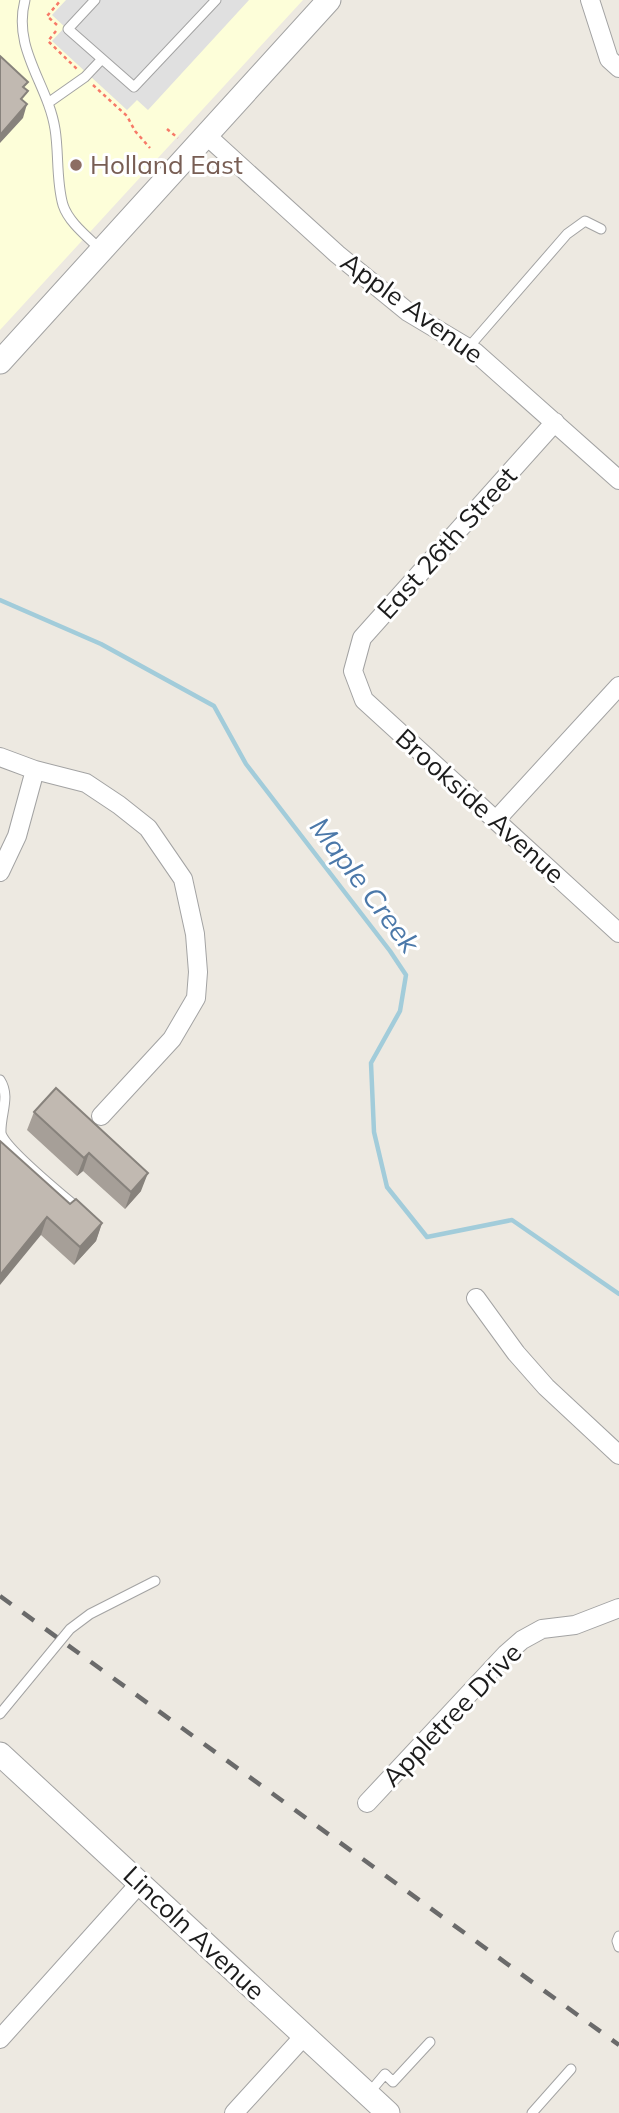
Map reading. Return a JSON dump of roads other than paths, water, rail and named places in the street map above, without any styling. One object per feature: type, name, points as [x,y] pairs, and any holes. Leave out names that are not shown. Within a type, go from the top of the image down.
[{"type":"street","points":[[0,362],[329,0]]},
{"type":"street","points":[[590,0],[609,59],[619,68]]},
{"type":"street","name":"Apple Avenue","points":[[206,135],[337,254],[408,312],[468,348],[619,480]]},
{"type":"street","name":"East 26th Street","points":[[353,671],[362,638],[555,422]]},
{"type":"street","name":"Brookside Avenue","points":[[353,671],[364,700],[619,933]]},
{"type":"street","points":[[497,819],[619,686]]},
{"type":"street","points":[[0,757],[35,770],[86,783],[148,828],[183,879],[195,934],[198,972],[196,998],[172,1039],[101,1116]]},
{"type":"street","points":[[0,872],[17,836],[35,770]]},
{"type":"street","points":[[476,1298],[516,1353],[546,1387],[619,1455]]},
{"type":"street","name":"Appletree Drive","points":[[367,1803],[522,1640],[542,1629],[575,1625],[618,1610]]},
{"type":"street","name":"Lincoln Avenue","points":[[0,1754],[388,2113]]},
{"type":"street","points":[[0,2039],[140,1883]]},
{"type":"street","points":[[234,2113],[305,2035]]},
{"type":"lane","points":[[25,0],[22,21],[24,46],[48,103],[55,128],[63,204],[70,217],[102,251]]},
{"type":"lane","points":[[95,0],[68,29],[134,87],[216,0]]},
{"type":"lane","points":[[48,103],[85,77],[102,59]]},
{"type":"lane","points":[[468,348],[567,234],[585,221],[601,229]]},
{"type":"lane","points":[[0,1080],[5,1098],[1,1135],[88,1218]]},
{"type":"lane","points":[[0,1714],[70,1629],[90,1614],[155,1581]]},
{"type":"lane","points":[[619,1936],[619,1947]]},
{"type":"lane","points":[[368,2094],[385,2074],[393,2082],[430,2042]]},
{"type":"lane","points":[[532,2113],[571,2069]]},
{"type":"waterway","name":"Maple Creek","points":[[0,600],[101,644],[214,706],[246,764],[390,951],[406,975],[400,1011],[371,1063],[374,1132],[387,1187],[427,1237],[512,1220],[619,1294]]},
{"type":"railway","points":[[0,1596],[619,2045]]},
{"type":"place","name":"Holland East","points":[[76,165]]}]
